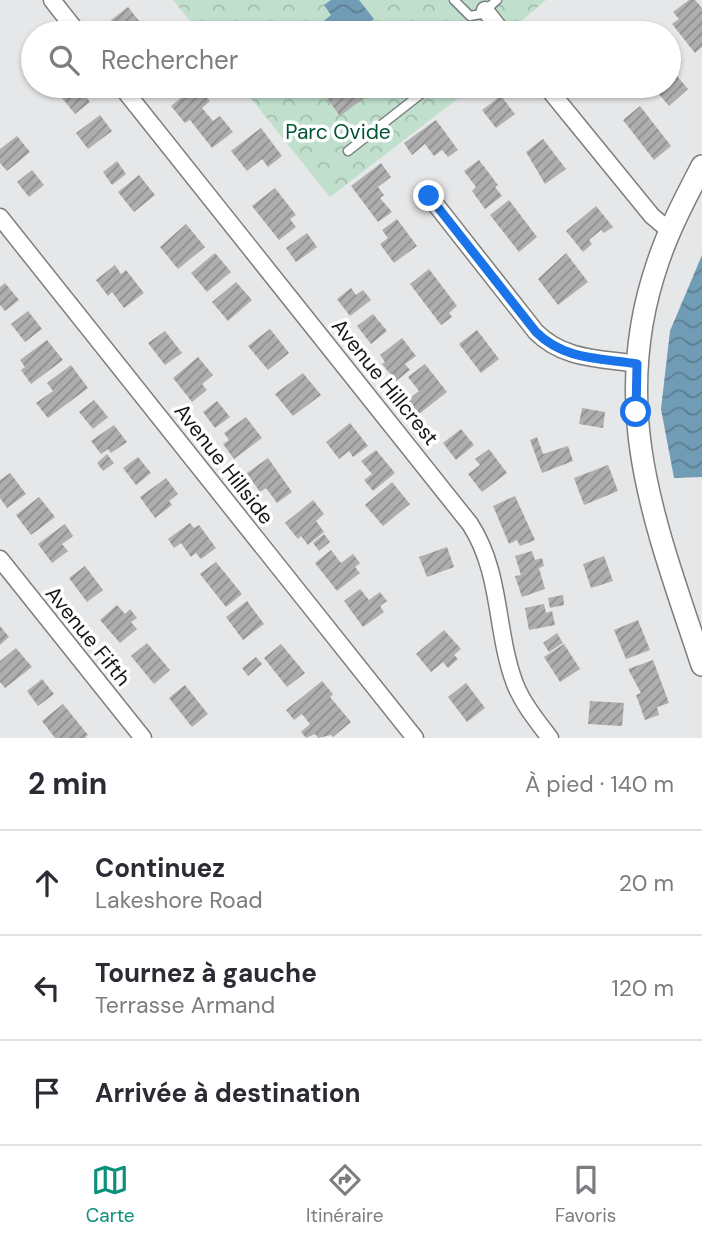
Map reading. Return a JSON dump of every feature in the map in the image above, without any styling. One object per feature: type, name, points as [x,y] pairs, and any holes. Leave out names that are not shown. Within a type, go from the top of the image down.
[{"type":"street","points":[[52,0],[69,21]]},
{"type":"street","name":"Avenue Hillcrest","points":[[131,98],[475,531],[495,586],[515,683],[526,706],[550,738]]},
{"type":"street","points":[[556,98],[652,216],[671,232]]},
{"type":"street","points":[[702,166],[658,261],[647,298],[637,364],[637,434],[647,496],[702,665]]},
{"type":"street","points":[[429,196],[536,332],[551,346],[580,357],[637,364]]},
{"type":"street","name":"Avenue Hillside","points":[[0,217],[415,738]]},
{"type":"street","name":"Avenue Fifth","points":[[0,559],[143,738]]},
{"type":"lane","points":[[454,0],[470,16],[491,5]]},
{"type":"lane","points":[[348,151],[416,98]]},
{"type":"green space","points":[[173,0],[546,0],[521,21],[190,21]]},
{"type":"green space","name":"Parc Ovide","points":[[251,98],[458,98],[330,197]]},
{"type":"water","points":[[331,0],[359,0],[374,19],[324,21],[331,15],[324,5]]},
{"type":"water","points":[[702,255],[702,477],[674,478],[661,409],[670,331]]},
{"type":"building","points":[[689,0],[695,0],[702,8],[702,47],[695,53],[681,35],[681,21],[676,21],[679,19],[673,12]]},
{"type":"building","points":[[128,7],[139,21],[112,21]]},
{"type":"building","points":[[681,81],[688,89],[681,95]]},
{"type":"building","points":[[62,98],[87,98],[90,102],[75,114]]},
{"type":"building","points":[[181,98],[207,98],[210,101],[202,108],[213,121],[220,116],[233,132],[212,148],[190,120],[185,123],[171,106]]},
{"type":"building","points":[[327,98],[364,98],[340,116]]},
{"type":"building","points":[[498,98],[503,98],[515,114],[496,128],[482,110]]},
{"type":"building","points":[[662,98],[678,98],[669,106]]},
{"type":"building","points":[[640,106],[671,146],[654,160],[623,120]]},
{"type":"building","points":[[100,115],[112,131],[88,149],[76,133]]},
{"type":"building","points":[[436,120],[458,150],[448,157],[442,150],[434,156],[425,144],[412,155],[404,143]]},
{"type":"building","points":[[261,128],[282,156],[268,167],[262,159],[247,171],[231,151]]},
{"type":"building","points":[[17,136],[30,152],[7,171],[0,163],[0,149]]},
{"type":"building","points":[[543,139],[566,169],[545,184],[526,152]]},
{"type":"building","points":[[479,160],[498,185],[495,187],[502,196],[485,209],[472,191],[476,187],[464,171]]},
{"type":"building","points":[[117,161],[126,174],[112,185],[103,172]]},
{"type":"building","points":[[381,163],[391,177],[378,187],[384,195],[380,198],[392,212],[378,222],[351,186]]},
{"type":"building","points":[[32,170],[44,185],[29,197],[17,182]]},
{"type":"building","points":[[139,175],[155,195],[134,212],[118,192]]},
{"type":"building","points":[[275,188],[296,215],[290,219],[296,227],[279,240],[252,206]]},
{"type":"building","points":[[509,200],[537,237],[519,252],[490,215]]},
{"type":"building","points":[[596,206],[613,227],[604,233],[601,230],[589,240],[592,244],[583,252],[566,231]]},
{"type":"building","points":[[397,219],[417,246],[394,263],[380,244],[388,238],[382,230]]},
{"type":"building","points":[[186,224],[205,247],[178,269],[160,247]]},
{"type":"building","points":[[307,233],[317,247],[296,262],[286,248]]},
{"type":"building","points":[[215,253],[231,272],[207,292],[191,273]]},
{"type":"building","points":[[566,253],[588,282],[558,305],[538,279]]},
{"type":"building","points":[[115,265],[121,274],[126,270],[144,293],[124,308],[112,292],[108,296],[96,280]]},
{"type":"building","points":[[429,269],[457,306],[449,313],[452,317],[441,325],[410,284]]},
{"type":"building","points":[[236,282],[252,300],[228,321],[212,302]]},
{"type":"building","points":[[5,283],[19,300],[5,311],[0,305],[0,287]]},
{"type":"building","points":[[351,288],[356,295],[363,290],[371,300],[350,316],[337,299]]},
{"type":"building","points":[[28,311],[42,329],[25,342],[11,324]]},
{"type":"building","points":[[373,314],[387,331],[371,344],[357,326]]},
{"type":"building","points":[[270,329],[289,353],[268,370],[248,346]]},
{"type":"building","points":[[477,330],[499,359],[481,373],[459,344]]},
{"type":"building","points":[[165,331],[182,353],[165,365],[148,343]]},
{"type":"building","points":[[402,338],[416,356],[405,364],[410,370],[396,381],[382,364],[385,362],[380,355]]},
{"type":"building","points":[[47,340],[63,360],[31,384],[21,370],[25,367],[20,360]]},
{"type":"building","points":[[198,357],[213,375],[202,384],[207,390],[192,402],[173,378]]},
{"type":"building","points":[[425,364],[447,392],[419,414],[408,400],[419,391],[408,377]]},
{"type":"building","points":[[71,365],[88,388],[48,418],[36,403],[53,391],[47,383]]},
{"type":"building","points":[[303,373],[321,395],[293,416],[275,394]]},
{"type":"building","points":[[94,400],[108,417],[93,429],[79,412]]},
{"type":"building","points":[[217,401],[230,417],[215,428],[203,412]]},
{"type":"building","points":[[582,408],[605,412],[603,428],[579,424]]},
{"type":"building","points":[[246,417],[262,438],[234,459],[223,444],[229,440],[224,433]]},
{"type":"building","points":[[350,423],[368,446],[353,457],[349,451],[339,459],[326,442]]},
{"type":"building","points":[[114,425],[127,442],[111,453],[108,449],[101,454],[91,441]]},
{"type":"building","points":[[461,429],[474,445],[456,460],[443,443]]},
{"type":"building","points":[[537,437],[543,454],[568,446],[573,461],[542,473],[530,440]]},
{"type":"building","points":[[489,449],[507,473],[482,492],[468,474],[480,465],[475,459]]},
{"type":"building","points":[[376,450],[395,473],[373,491],[364,480],[372,474],[361,461]]},
{"type":"building","points":[[107,454],[114,463],[103,471],[97,463]]},
{"type":"building","points":[[138,457],[151,473],[136,485],[123,468]]},
{"type":"building","points":[[268,458],[292,492],[277,503],[266,488],[260,492],[247,473]]},
{"type":"building","points":[[608,465],[618,491],[584,505],[574,478]]},
{"type":"building","points":[[10,473],[26,494],[7,508],[0,498],[0,480]]},
{"type":"building","points":[[166,478],[178,494],[169,501],[172,505],[155,518],[140,497]]},
{"type":"building","points":[[392,482],[410,504],[383,526],[365,505]]},
{"type":"building","points":[[515,496],[535,540],[520,546],[517,540],[509,544],[493,506]]},
{"type":"building","points":[[39,497],[55,517],[31,535],[16,515]]},
{"type":"building","points":[[313,500],[324,514],[316,521],[324,532],[308,545],[301,536],[298,539],[285,523]]},
{"type":"building","points":[[190,523],[194,528],[199,525],[216,548],[201,559],[196,553],[191,557],[181,543],[174,548],[168,539]]},
{"type":"building","points":[[65,524],[73,536],[62,544],[68,551],[52,563],[38,544]]},
{"type":"building","points":[[324,534],[330,542],[319,551],[313,543]]},
{"type":"building","points":[[447,547],[454,567],[427,577],[419,557]]},
{"type":"building","points":[[331,550],[341,563],[353,554],[360,563],[355,567],[360,573],[337,591],[315,563]]},
{"type":"building","points":[[532,551],[535,560],[542,558],[544,566],[539,568],[545,589],[522,597],[515,576],[521,575],[515,556]]},
{"type":"building","points":[[604,556],[613,581],[591,588],[583,564]]},
{"type":"building","points":[[216,562],[242,594],[226,607],[200,574]]},
{"type":"building","points":[[85,566],[103,590],[87,602],[69,578]]},
{"type":"building","points":[[360,589],[369,600],[380,592],[387,601],[380,606],[384,612],[363,627],[344,601]]},
{"type":"building","points":[[563,595],[564,605],[550,608],[548,598]]},
{"type":"building","points":[[247,601],[264,624],[243,640],[226,617]]},
{"type":"building","points":[[544,604],[546,613],[552,611],[555,625],[529,630],[525,608]]},
{"type":"building","points":[[117,605],[125,614],[130,609],[137,618],[131,622],[137,629],[120,643],[100,620]]},
{"type":"building","points":[[638,620],[650,650],[626,659],[614,630]]},
{"type":"building","points":[[0,626],[9,637],[0,645]]},
{"type":"building","points":[[444,630],[461,649],[454,655],[458,659],[448,668],[443,662],[431,672],[416,654]]},
{"type":"building","points":[[557,633],[563,643],[549,652],[543,643]]},
{"type":"building","points":[[147,643],[170,670],[154,684],[131,656]]},
{"type":"building","points":[[281,644],[305,673],[287,687],[264,658]]},
{"type":"building","points":[[564,644],[580,669],[560,682],[544,657]]},
{"type":"building","points":[[16,648],[32,667],[5,688],[0,682],[0,661]]},
{"type":"building","points":[[256,657],[262,664],[248,676],[242,668]]},
{"type":"building","points":[[653,660],[669,703],[657,707],[659,715],[645,720],[636,695],[641,693],[628,669]]},
{"type":"building","points":[[42,679],[54,694],[38,706],[27,691]]},
{"type":"building","points":[[322,681],[333,694],[330,697],[351,722],[333,737],[331,735],[318,738],[315,734],[306,738],[301,732],[310,724],[302,714],[294,720],[286,710]]},
{"type":"building","points":[[466,683],[485,708],[467,722],[448,697]]},
{"type":"building","points":[[185,685],[208,714],[192,727],[169,698]]},
{"type":"building","points":[[590,701],[624,703],[622,726],[588,724]]},
{"type":"building","points":[[63,704],[88,735],[85,738],[55,738],[42,721]]},
{"type":"route","points":[[429,196],[536,332],[551,346],[580,357],[637,364],[636,412]]}]
